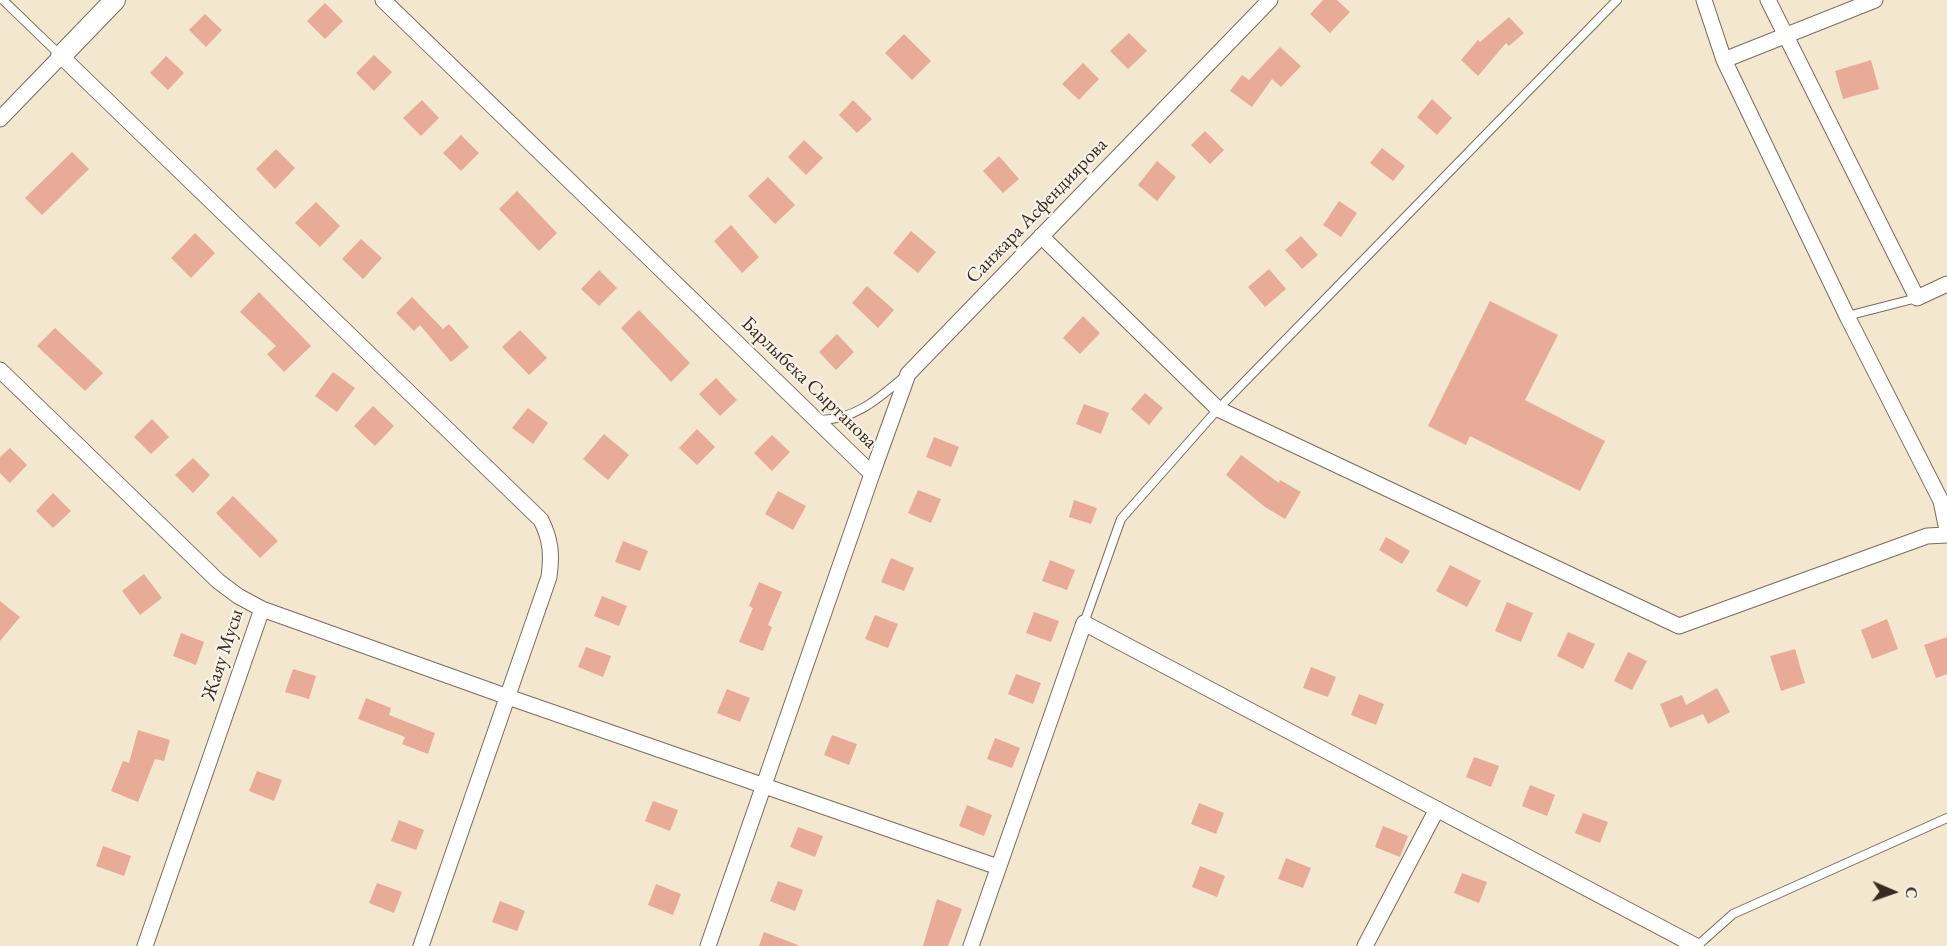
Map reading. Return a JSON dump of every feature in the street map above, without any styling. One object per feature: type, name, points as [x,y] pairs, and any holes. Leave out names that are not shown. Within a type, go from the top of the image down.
[{"type":"street","points":[[0,119],[115,0]]},
{"type":"street","name":"Барлыбека Сыртанова","points":[[382,0],[872,474],[708,946]]},
{"type":"street","name":"Санжара Асфендиярова","points":[[872,474],[908,374],[1270,0]]},
{"type":"street","points":[[1704,0],[1724,60],[1846,316],[1941,501],[1947,530]]},
{"type":"street","points":[[1768,0],[1917,298],[1947,284]]},
{"type":"street","points":[[1724,60],[1875,0]]},
{"type":"street","points":[[61,56],[541,520],[549,536],[552,554],[549,577],[422,946]]},
{"type":"street","points":[[1041,237],[1218,409],[1679,626],[1927,536],[1947,535]]},
{"type":"street","name":"Жаяу Мусы","points":[[0,370],[218,581],[238,596],[262,609],[145,946]]},
{"type":"street","points":[[262,609],[998,867]]},
{"type":"street","points":[[971,946],[1084,623],[1696,946]]},
{"type":"street","points":[[1365,946],[1437,809]]},
{"type":"lane","points":[[3,0],[61,56]]},
{"type":"lane","points":[[1084,623],[1121,519],[1218,409],[1617,0]]},
{"type":"lane","points":[[1846,316],[1917,298]]},
{"type":"lane","points":[[816,420],[834,420],[849,416],[871,405],[908,374]]},
{"type":"lane","points":[[1696,946],[1733,914],[1947,818]]},
{"type":"building","points":[[1323,0],[1337,0],[1350,12],[1330,33],[1310,14]]},
{"type":"building","points":[[325,3],[343,21],[325,39],[307,21]]},
{"type":"building","points":[[205,14],[222,30],[206,47],[189,30]]},
{"type":"building","points":[[1509,17],[1524,33],[1509,46],[1506,43],[1478,76],[1461,60],[1478,40],[1480,42]]},
{"type":"building","points":[[1129,33],[1147,51],[1128,69],[1110,51]]},
{"type":"building","points":[[904,34],[931,61],[912,80],[885,53]]},
{"type":"building","points":[[1280,47],[1301,66],[1281,87],[1272,79],[1252,107],[1230,91],[1242,75],[1249,80]]},
{"type":"building","points":[[374,55],[392,72],[374,91],[356,73]]},
{"type":"building","points":[[166,56],[184,73],[168,90],[150,73]]},
{"type":"building","points":[[1871,60],[1879,89],[1843,99],[1835,71]]},
{"type":"building","points":[[1083,63],[1099,79],[1079,100],[1062,84]]},
{"type":"building","points":[[1432,99],[1452,118],[1437,135],[1417,117]]},
{"type":"building","points":[[422,100],[439,118],[421,136],[403,118]]},
{"type":"building","points":[[853,100],[872,119],[857,133],[839,115]]},
{"type":"building","points":[[1205,131],[1224,150],[1210,164],[1191,145]]},
{"type":"building","points":[[461,135],[479,153],[461,171],[443,153]]},
{"type":"building","points":[[804,140],[823,158],[806,175],[788,157]]},
{"type":"building","points":[[1382,148],[1405,166],[1393,181],[1370,163]]},
{"type":"building","points":[[276,149],[295,168],[275,189],[256,169]]},
{"type":"building","points":[[72,152],[89,169],[42,215],[25,198]]},
{"type":"building","points":[[999,156],[1019,179],[1003,193],[983,171]]},
{"type":"building","points":[[1157,161],[1176,177],[1157,201],[1138,185]]},
{"type":"building","points":[[768,177],[795,205],[775,224],[748,196]]},
{"type":"building","points":[[517,191],[557,233],[539,251],[499,209]]},
{"type":"building","points":[[1339,201],[1357,213],[1341,237],[1323,225]]},
{"type":"building","points":[[316,202],[340,226],[320,247],[295,223]]},
{"type":"building","points":[[731,225],[759,257],[742,273],[714,241]]},
{"type":"building","points":[[911,231],[936,252],[918,273],[893,253]]},
{"type":"building","points":[[195,233],[215,253],[191,278],[171,258]]},
{"type":"building","points":[[1301,236],[1318,255],[1302,269],[1285,250]]},
{"type":"building","points":[[361,239],[382,258],[363,279],[342,259]]},
{"type":"building","points":[[1269,269],[1286,289],[1265,307],[1248,287]]},
{"type":"building","points":[[599,270],[617,288],[599,306],[581,289]]},
{"type":"building","points":[[867,286],[894,310],[878,328],[852,303]]},
{"type":"building","points":[[259,292],[311,346],[284,372],[267,354],[276,346],[240,312]]},
{"type":"building","points":[[412,297],[443,329],[449,324],[469,347],[451,362],[420,325],[414,331],[396,313]]},
{"type":"building","points":[[1490,301],[1558,335],[1525,400],[1605,441],[1580,491],[1470,436],[1466,445],[1428,426]]},
{"type":"building","points":[[639,310],[690,363],[671,382],[621,328]]},
{"type":"building","points":[[1083,316],[1100,333],[1080,354],[1063,338]]},
{"type":"building","points":[[55,328],[103,373],[85,391],[37,346]]},
{"type":"building","points":[[520,330],[547,358],[529,375],[502,347]]},
{"type":"building","points":[[837,334],[854,352],[836,370],[819,352]]},
{"type":"building","points":[[333,372],[355,388],[337,412],[315,396]]},
{"type":"building","points":[[716,378],[737,400],[720,416],[699,394]]},
{"type":"building","points":[[1145,393],[1163,408],[1149,425],[1131,409]]},
{"type":"building","points":[[1084,404],[1109,413],[1101,434],[1076,424]]},
{"type":"building","points":[[373,406],[394,426],[375,446],[354,426]]},
{"type":"building","points":[[528,408],[548,423],[533,444],[512,428]]},
{"type":"building","points":[[152,419],[169,437],[151,454],[134,437]]},
{"type":"building","points":[[697,429],[715,447],[697,465],[679,448]]},
{"type":"building","points":[[604,434],[629,455],[608,480],[583,459]]},
{"type":"building","points":[[772,435],[790,452],[772,471],[754,453]]},
{"type":"building","points":[[934,437],[959,447],[951,467],[926,457]]},
{"type":"building","points":[[10,448],[27,465],[10,483],[0,473],[0,457]]},
{"type":"building","points":[[1241,455],[1279,483],[1280,480],[1301,492],[1285,519],[1265,507],[1226,475]]},
{"type":"building","points":[[193,458],[210,475],[193,493],[175,475]]},
{"type":"building","points":[[918,490],[941,499],[931,523],[908,513]]},
{"type":"building","points":[[778,491],[806,506],[793,530],[765,514]]},
{"type":"building","points":[[53,493],[71,511],[53,528],[36,511]]},
{"type":"building","points":[[233,496],[278,541],[260,558],[216,513]]},
{"type":"building","points":[[1074,500],[1097,508],[1091,524],[1069,517]]},
{"type":"building","points":[[1386,537],[1410,551],[1402,564],[1379,550]]},
{"type":"building","points":[[623,541],[648,551],[640,571],[615,562]]},
{"type":"building","points":[[891,558],[914,568],[904,591],[881,582]]},
{"type":"building","points":[[1050,560],[1075,570],[1067,590],[1042,581]]},
{"type":"building","points":[[1450,565],[1481,581],[1467,607],[1436,591]]},
{"type":"building","points":[[144,574],[162,598],[140,615],[122,591]]},
{"type":"building","points":[[759,582],[782,592],[768,625],[772,627],[763,651],[739,642],[753,608],[749,606]]},
{"type":"building","points":[[602,596],[627,606],[619,626],[594,616]]},
{"type":"building","points":[[0,601],[20,617],[0,641]]},
{"type":"building","points":[[1507,602],[1533,613],[1521,642],[1495,631]]},
{"type":"building","points":[[1034,612],[1059,621],[1051,642],[1026,633]]},
{"type":"building","points":[[875,615],[898,624],[888,648],[865,639]]},
{"type":"building","points":[[1887,619],[1898,649],[1872,659],[1861,630]]},
{"type":"building","points":[[1568,632],[1595,644],[1583,669],[1557,656]]},
{"type":"building","points":[[181,633],[204,642],[196,665],[173,656]]},
{"type":"building","points":[[1947,637],[1947,674],[1936,678],[1924,645]]},
{"type":"building","points":[[586,647],[611,656],[603,677],[578,667]]},
{"type":"building","points":[[1795,649],[1805,683],[1781,691],[1770,656]]},
{"type":"building","points":[[1628,652],[1647,661],[1632,690],[1614,681]]},
{"type":"building","points":[[1311,667],[1336,677],[1328,697],[1303,688]]},
{"type":"building","points":[[293,669],[316,676],[309,699],[285,692]]},
{"type":"building","points":[[1016,674],[1041,683],[1033,704],[1008,694]]},
{"type":"building","points":[[1717,688],[1730,712],[1708,724],[1703,714],[1670,728],[1660,704],[1682,695],[1686,705]]},
{"type":"building","points":[[727,689],[750,698],[740,722],[717,713]]},
{"type":"building","points":[[1359,694],[1384,704],[1376,725],[1351,715]]},
{"type":"building","points":[[366,698],[391,708],[389,715],[435,733],[428,754],[402,744],[405,737],[358,719]]},
{"type":"building","points":[[138,730],[170,740],[164,761],[155,759],[138,802],[111,791],[123,761],[129,763]]},
{"type":"building","points":[[832,735],[857,744],[849,765],[824,755]]},
{"type":"building","points":[[995,738],[1020,748],[1012,768],[987,759]]},
{"type":"building","points":[[1474,757],[1499,766],[1491,787],[1466,777]]},
{"type":"building","points":[[257,771],[282,780],[274,801],[249,791]]},
{"type":"building","points":[[1530,785],[1555,795],[1547,816],[1522,806]]},
{"type":"building","points":[[653,801],[678,810],[670,831],[645,821]]},
{"type":"building","points":[[1199,803],[1224,813],[1216,834],[1191,824]]},
{"type":"building","points":[[967,805],[992,815],[984,836],[959,826]]},
{"type":"building","points":[[1583,813],[1608,822],[1600,843],[1575,833]]},
{"type":"building","points":[[399,820],[424,830],[416,850],[391,841]]},
{"type":"building","points":[[1383,826],[1408,836],[1400,857],[1375,847]]},
{"type":"building","points":[[798,827],[823,836],[815,857],[790,847]]},
{"type":"building","points":[[103,846],[131,856],[124,876],[96,866]]},
{"type":"building","points":[[1286,858],[1311,868],[1303,888],[1278,879]]},
{"type":"building","points":[[1200,866],[1225,876],[1217,897],[1192,887]]},
{"type":"building","points":[[1462,873],[1487,882],[1479,903],[1454,893]]},
{"type":"building","points":[[778,881],[803,890],[795,911],[770,901]]},
{"type":"building","points":[[377,883],[402,892],[394,913],[369,903]]},
{"type":"building","points":[[656,884],[681,894],[673,915],[648,905]]},
{"type":"building","points":[[937,899],[962,909],[948,946],[923,946]]},
{"type":"building","points":[[500,901],[525,911],[517,931],[492,922]]},
{"type":"building","points":[[764,932],[798,945],[759,946]]}]
